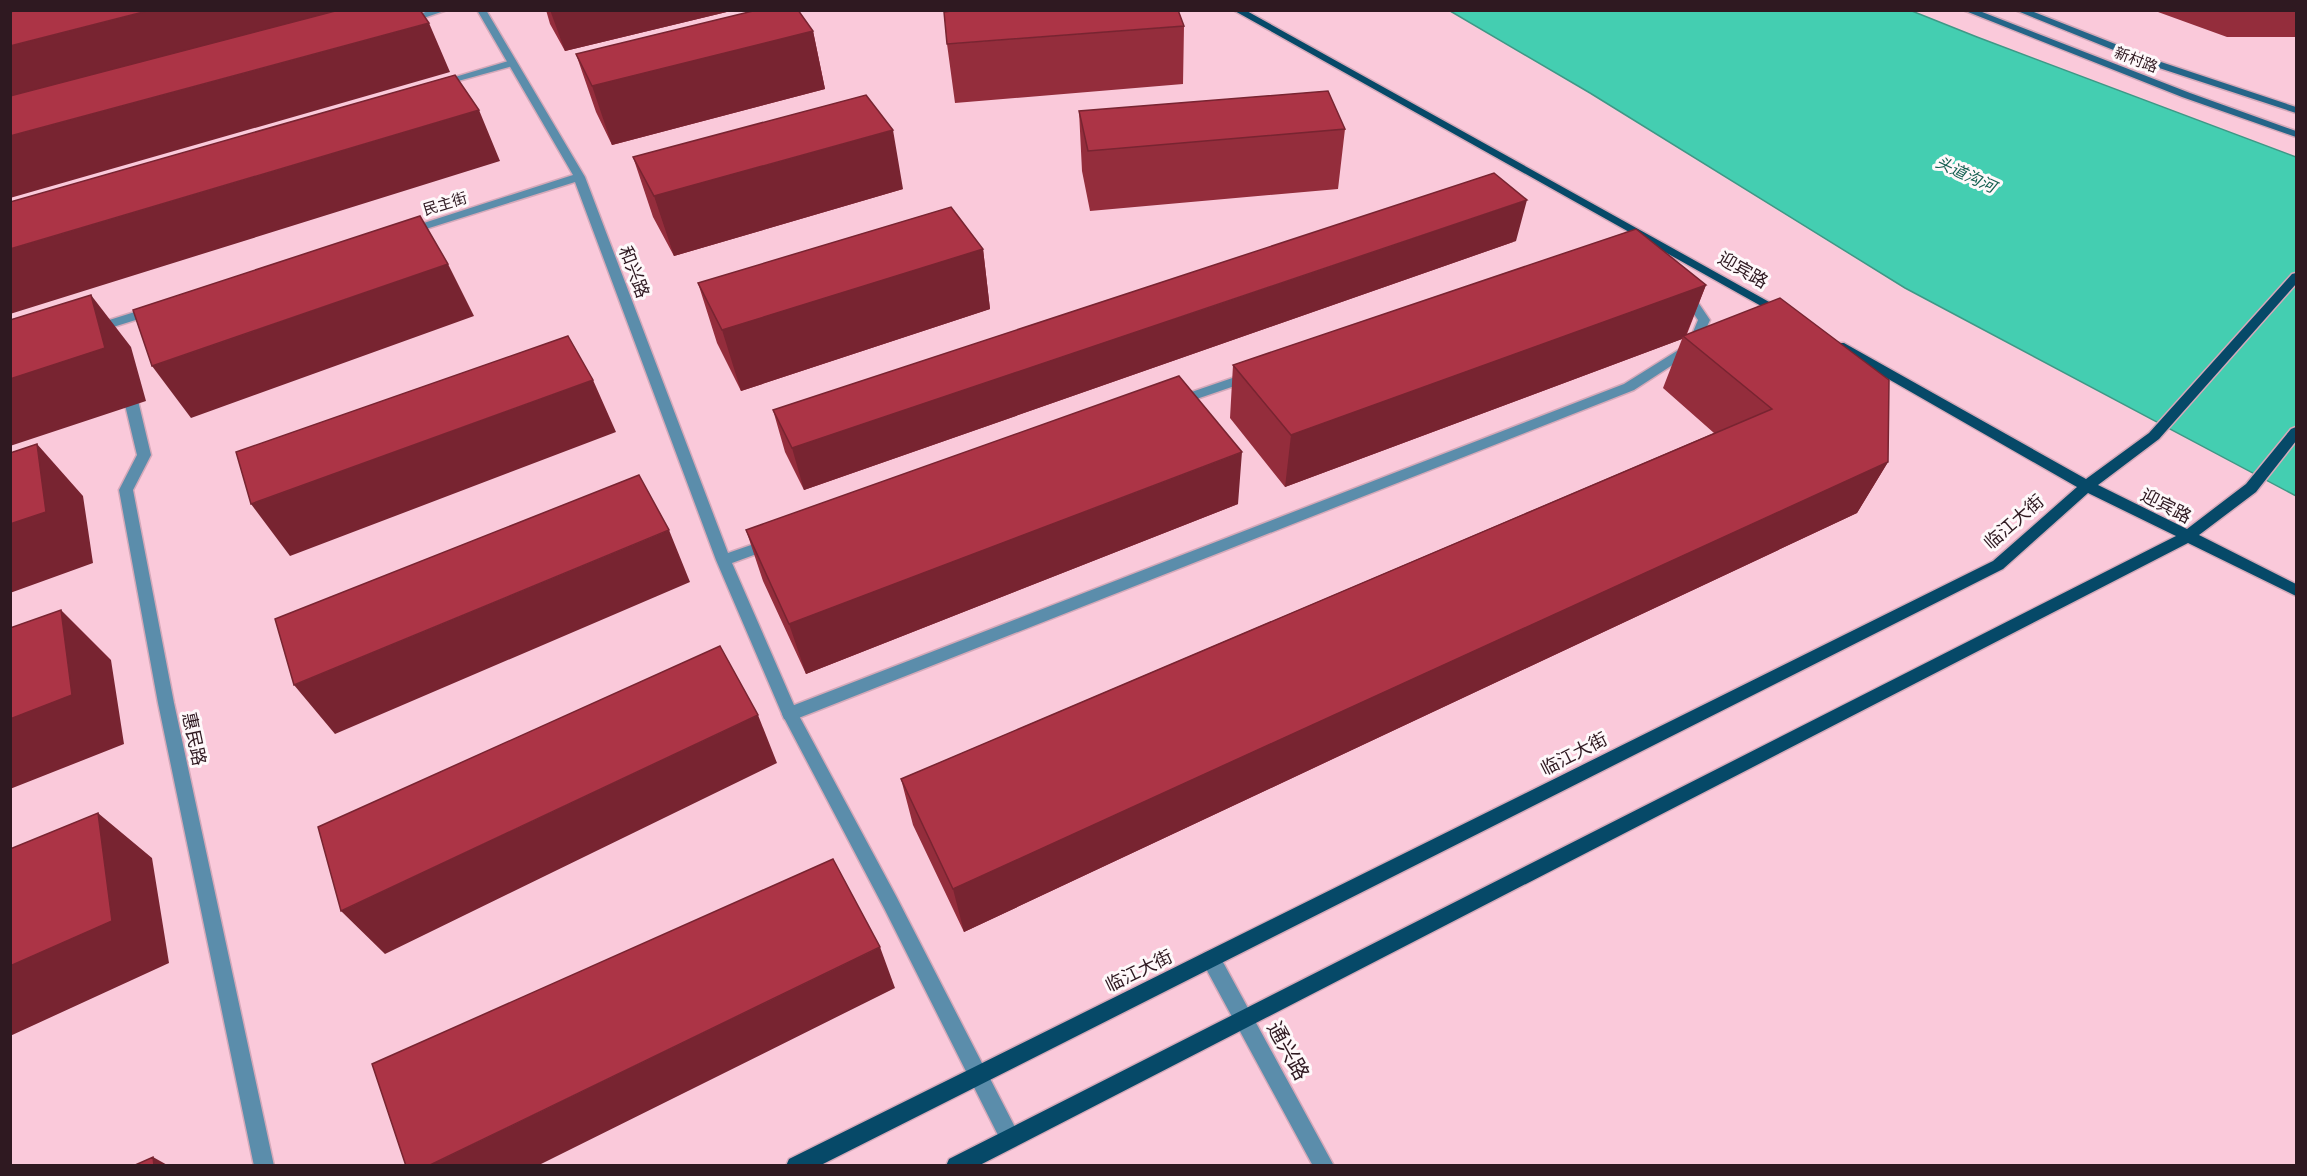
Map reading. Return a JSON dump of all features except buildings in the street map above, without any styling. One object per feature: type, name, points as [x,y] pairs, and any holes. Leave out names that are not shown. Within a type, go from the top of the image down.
[{"type":"main road","name":"迎宾路","points":[[1237,10],[1794,320]]},
{"type":"main road","name":"临江大街","points":[[796,1166],[1998,565],[2087,486],[2154,436],[2296,277]]},
{"type":"main road","name":"迎宾路","points":[[1826,338],[2087,486],[2296,590]]},
{"type":"main road","points":[[956,1166],[2187,537],[2251,488],[2296,432]]},
{"type":"street","points":[[398,23],[443,10]]},
{"type":"street","name":"和兴路","points":[[481,10],[579,177],[723,560],[790,714],[895,912],[1010,1138]]},
{"type":"street","name":"新村路","points":[[1967,10],[2130,74],[2296,134]]},
{"type":"street","name":"新村路","points":[[2019,10],[2157,64],[2296,110]]},
{"type":"street","points":[[432,86],[512,63]]},
{"type":"street","name":"民主街","points":[[397,234],[579,177]]},
{"type":"street","points":[[1626,245],[1648,237],[1667,265]]},
{"type":"street","points":[[790,714],[1629,387],[1693,346],[1704,320],[1679,283]]},
{"type":"street","points":[[78,334],[114,329],[169,306]]},
{"type":"street","name":"惠民路","points":[[123,367],[144,455],[126,490],[166,703],[264,1166]]},
{"type":"street","points":[[1163,406],[1265,371]]},
{"type":"street","points":[[723,560],[780,540]]},
{"type":"street","name":"通兴路","points":[[1210,959],[1324,1166]]},
{"type":"water","name":"头道沟河","points":[[1450,11],[1912,11],[2296,157],[2296,496],[1905,288],[1590,93]]}]
